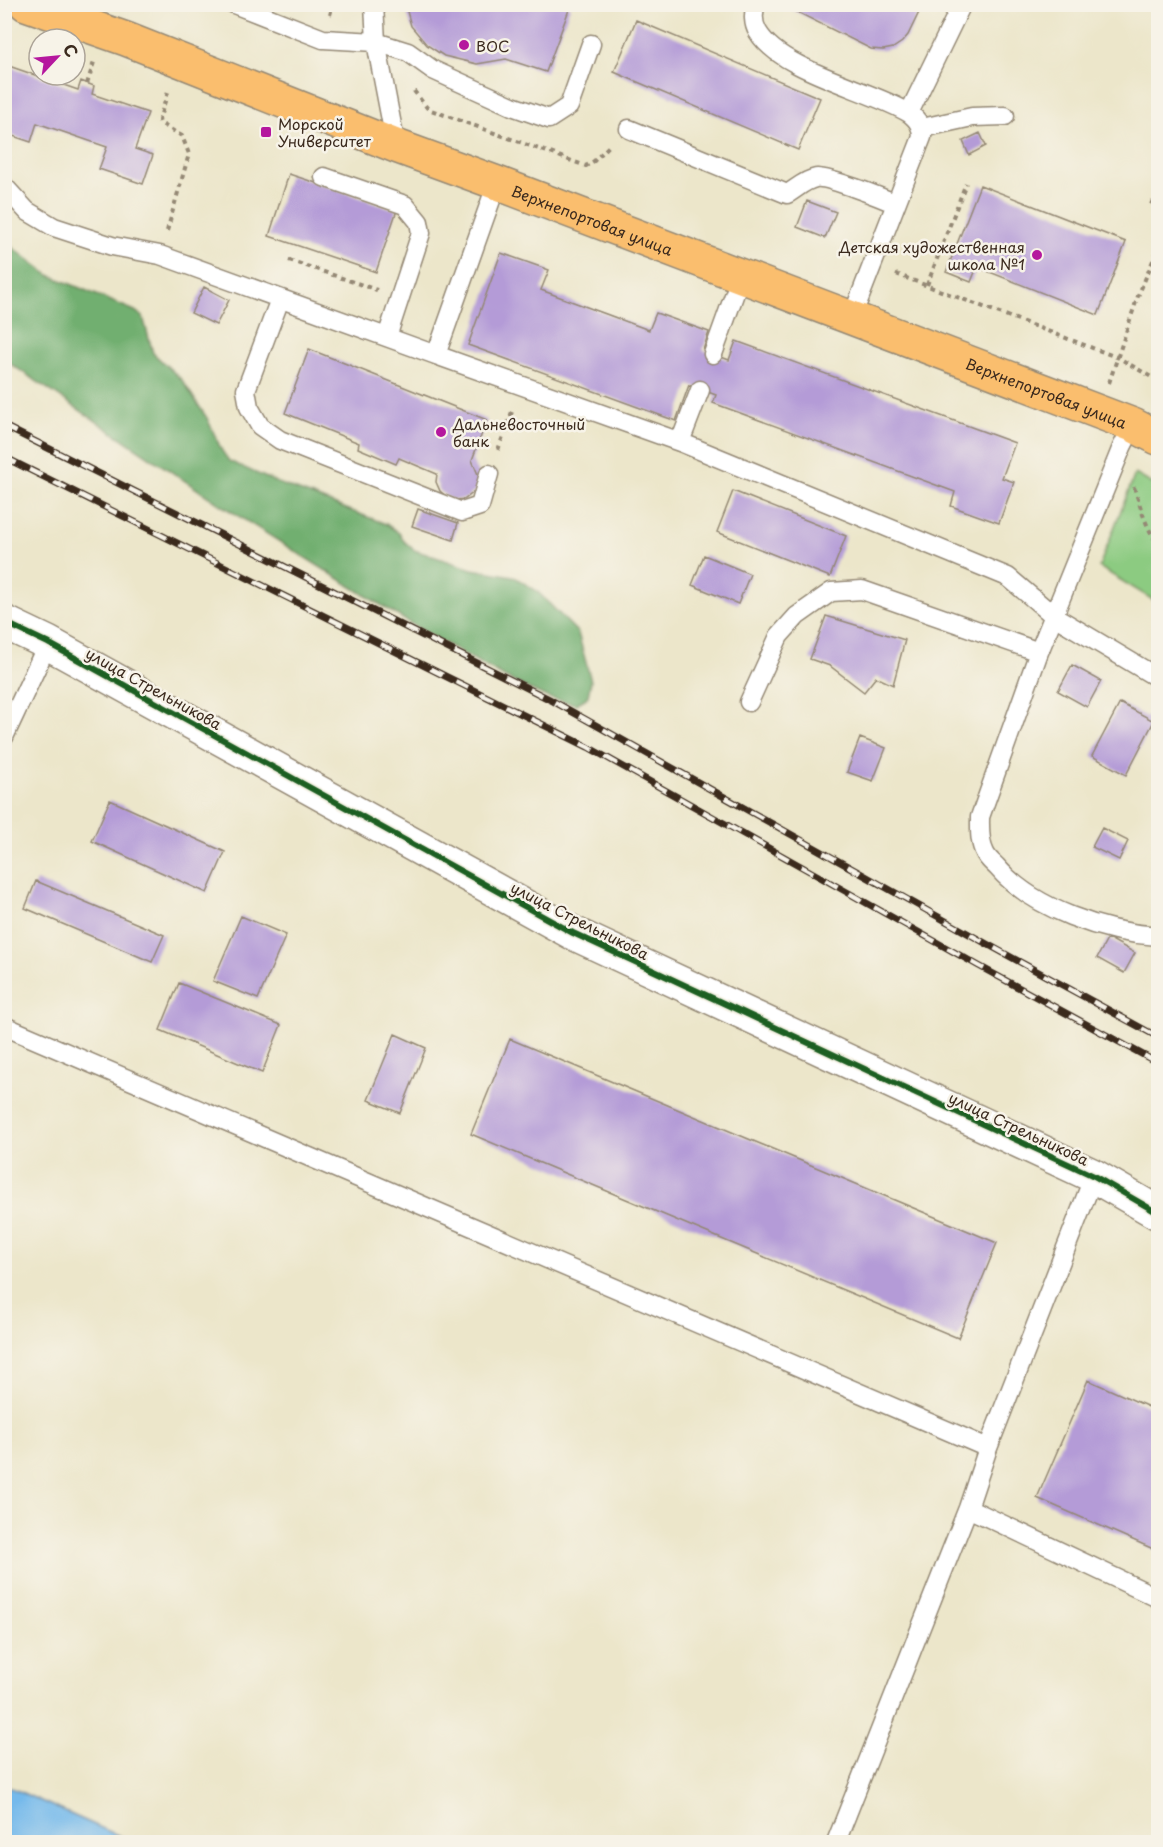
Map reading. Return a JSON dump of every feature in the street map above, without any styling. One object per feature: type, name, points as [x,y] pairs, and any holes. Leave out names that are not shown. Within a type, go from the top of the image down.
[{"type":"main road","name":"Верхнепортовая улица","points":[[26,4],[126,39],[396,146],[1098,412],[1138,437]]},
{"type":"street","name":"улица Стрельникова","points":[[4,622],[48,643],[573,933],[1094,1176],[1158,1214]]},
{"type":"lane","points":[[234,4],[323,39],[376,42],[408,52],[433,70],[512,106],[549,119],[569,106],[591,44]]},
{"type":"lane","points":[[374,4],[376,42],[396,146]]},
{"type":"lane","points":[[756,4],[754,18],[757,30],[765,41],[780,54],[814,72],[893,104],[917,119],[922,128],[922,137],[852,317]]},
{"type":"lane","points":[[909,113],[962,4]]},
{"type":"lane","points":[[922,128],[972,117],[1005,116]]},
{"type":"lane","points":[[629,129],[787,194],[803,183],[818,177],[896,204]]},
{"type":"lane","points":[[324,177],[405,206],[418,222],[421,233],[387,337]]},
{"type":"lane","points":[[436,355],[497,183]]},
{"type":"lane","points":[[4,186],[27,211],[54,227],[111,246],[160,255],[680,442],[1008,577],[1054,616],[1158,678]]},
{"type":"lane","points":[[713,354],[741,276]]},
{"type":"lane","points":[[280,299],[246,390],[249,407],[260,426],[280,440],[462,512],[480,506],[489,474]]},
{"type":"lane","points":[[680,442],[700,390]]},
{"type":"lane","points":[[1138,437],[1039,652],[980,817],[980,832],[985,853],[1006,878],[1029,895],[1079,919],[1135,935],[1158,936]]},
{"type":"lane","points":[[749,702],[779,636],[797,616],[831,592],[862,590],[1039,652]]},
{"type":"lane","points":[[4,737],[48,643]]},
{"type":"lane","points":[[4,1026],[988,1448]]},
{"type":"lane","points":[[836,1842],[968,1508],[988,1448],[1094,1176]]},
{"type":"lane","points":[[968,1508],[1158,1598]]},
{"type":"path","points":[[87,84],[94,62]]},
{"type":"path","points":[[160,255],[189,154],[182,136],[160,123],[159,120],[170,88]]},
{"type":"path","points":[[927,285],[966,183]]},
{"type":"path","points":[[1150,202],[1158,206]]},
{"type":"path","points":[[1098,412],[1119,358],[1138,296],[1157,251],[1158,236]]},
{"type":"path","points":[[289,260],[400,298]]},
{"type":"path","points":[[872,266],[1119,358],[1158,381]]},
{"type":"path","points":[[489,474],[522,386]]},
{"type":"path","points":[[1138,437],[1144,520],[1158,544]]},
{"type":"green space","points":[[5,242],[49,275],[135,311],[143,317],[153,353],[182,380],[207,418],[229,461],[278,483],[386,524],[399,533],[414,550],[472,569],[513,576],[537,591],[578,633],[591,681],[588,696],[576,704],[549,698],[506,678],[408,622],[221,505],[5,360]]},
{"type":"green space","points":[[1135,474],[1158,487],[1158,603],[1099,567]]},
{"type":"water","points":[[5,1785],[133,1842],[5,1842]]},
{"type":"building","points":[[405,4],[563,4],[570,7],[546,72],[506,59],[477,64],[444,56],[427,45],[411,26]]},
{"type":"building","points":[[788,4],[923,4],[908,35],[902,42],[893,48],[883,50],[871,49],[793,10]]},
{"type":"building","points":[[636,20],[820,98],[798,150],[614,72]]},
{"type":"building","points":[[6,65],[27,72],[27,87],[69,87],[78,90],[79,87],[87,87],[87,83],[94,86],[92,94],[148,113],[135,149],[153,155],[143,184],[99,169],[107,147],[37,123],[31,142],[4,133],[4,70]]},
{"type":"building","points":[[980,133],[986,146],[969,155],[963,141]]},
{"type":"building","points":[[289,174],[397,210],[376,272],[269,236]]},
{"type":"building","name":"Детская художественная школа №1","points":[[980,185],[1126,242],[1098,315],[977,267],[971,282],[946,272]]},
{"type":"building","points":[[807,201],[836,212],[825,238],[797,227]]},
{"type":"building","points":[[501,253],[549,270],[541,290],[649,330],[656,313],[709,332],[703,350],[729,360],[736,341],[1015,443],[1002,478],[1014,482],[999,523],[951,506],[955,492],[713,403],[716,395],[689,385],[676,421],[468,345]]},
{"type":"building","points":[[204,287],[229,300],[216,325],[191,313]]},
{"type":"building","points":[[309,349],[487,420],[472,460],[479,477],[475,491],[465,499],[448,498],[440,491],[436,482],[437,474],[399,458],[396,464],[358,448],[359,443],[285,413]]},
{"type":"building","points":[[733,491],[846,536],[830,577],[717,532]]},
{"type":"building","points":[[418,509],[458,523],[453,540],[412,526]]},
{"type":"building","points":[[704,555],[750,574],[738,604],[692,585]]},
{"type":"building","points":[[826,616],[905,640],[893,685],[876,677],[864,692],[830,666],[810,659]]},
{"type":"building","points":[[1072,665],[1101,681],[1087,707],[1058,691]]},
{"type":"building","points":[[1120,703],[1154,721],[1126,775],[1092,756]]},
{"type":"building","points":[[860,738],[886,748],[873,781],[847,772]]},
{"type":"building","points":[[110,800],[225,852],[207,893],[92,841]]},
{"type":"building","points":[[1102,828],[1128,841],[1119,860],[1092,847]]},
{"type":"building","points":[[36,881],[164,935],[152,962],[25,908]]},
{"type":"building","points":[[241,916],[286,935],[258,999],[213,981]]},
{"type":"building","points":[[1108,938],[1135,953],[1124,973],[1097,958]]},
{"type":"building","points":[[179,983],[281,1025],[262,1073],[160,1030]]},
{"type":"building","points":[[395,1034],[426,1048],[400,1113],[368,1100]]},
{"type":"building","points":[[510,1039],[997,1243],[958,1338],[471,1134]]},
{"type":"building","points":[[1088,1380],[1158,1411],[1158,1551],[1037,1498]]},
{"type":"railway","points":[[4,426],[551,700],[1158,1037]]},
{"type":"railway","points":[[4,457],[588,747],[979,966],[1158,1063]]},
{"type":"cycle path","points":[[4,622],[48,643],[573,933],[1094,1176],[1158,1213]]},
{"type":"place","name":"BOC","points":[[464,45]]},
{"type":"place","name":"Морской Университет","points":[[266,132]]},
{"type":"place","name":"Детская художественная школа №1","points":[[1037,255]]},
{"type":"place","name":"Дальневосточный банк","points":[[441,432]]}]
